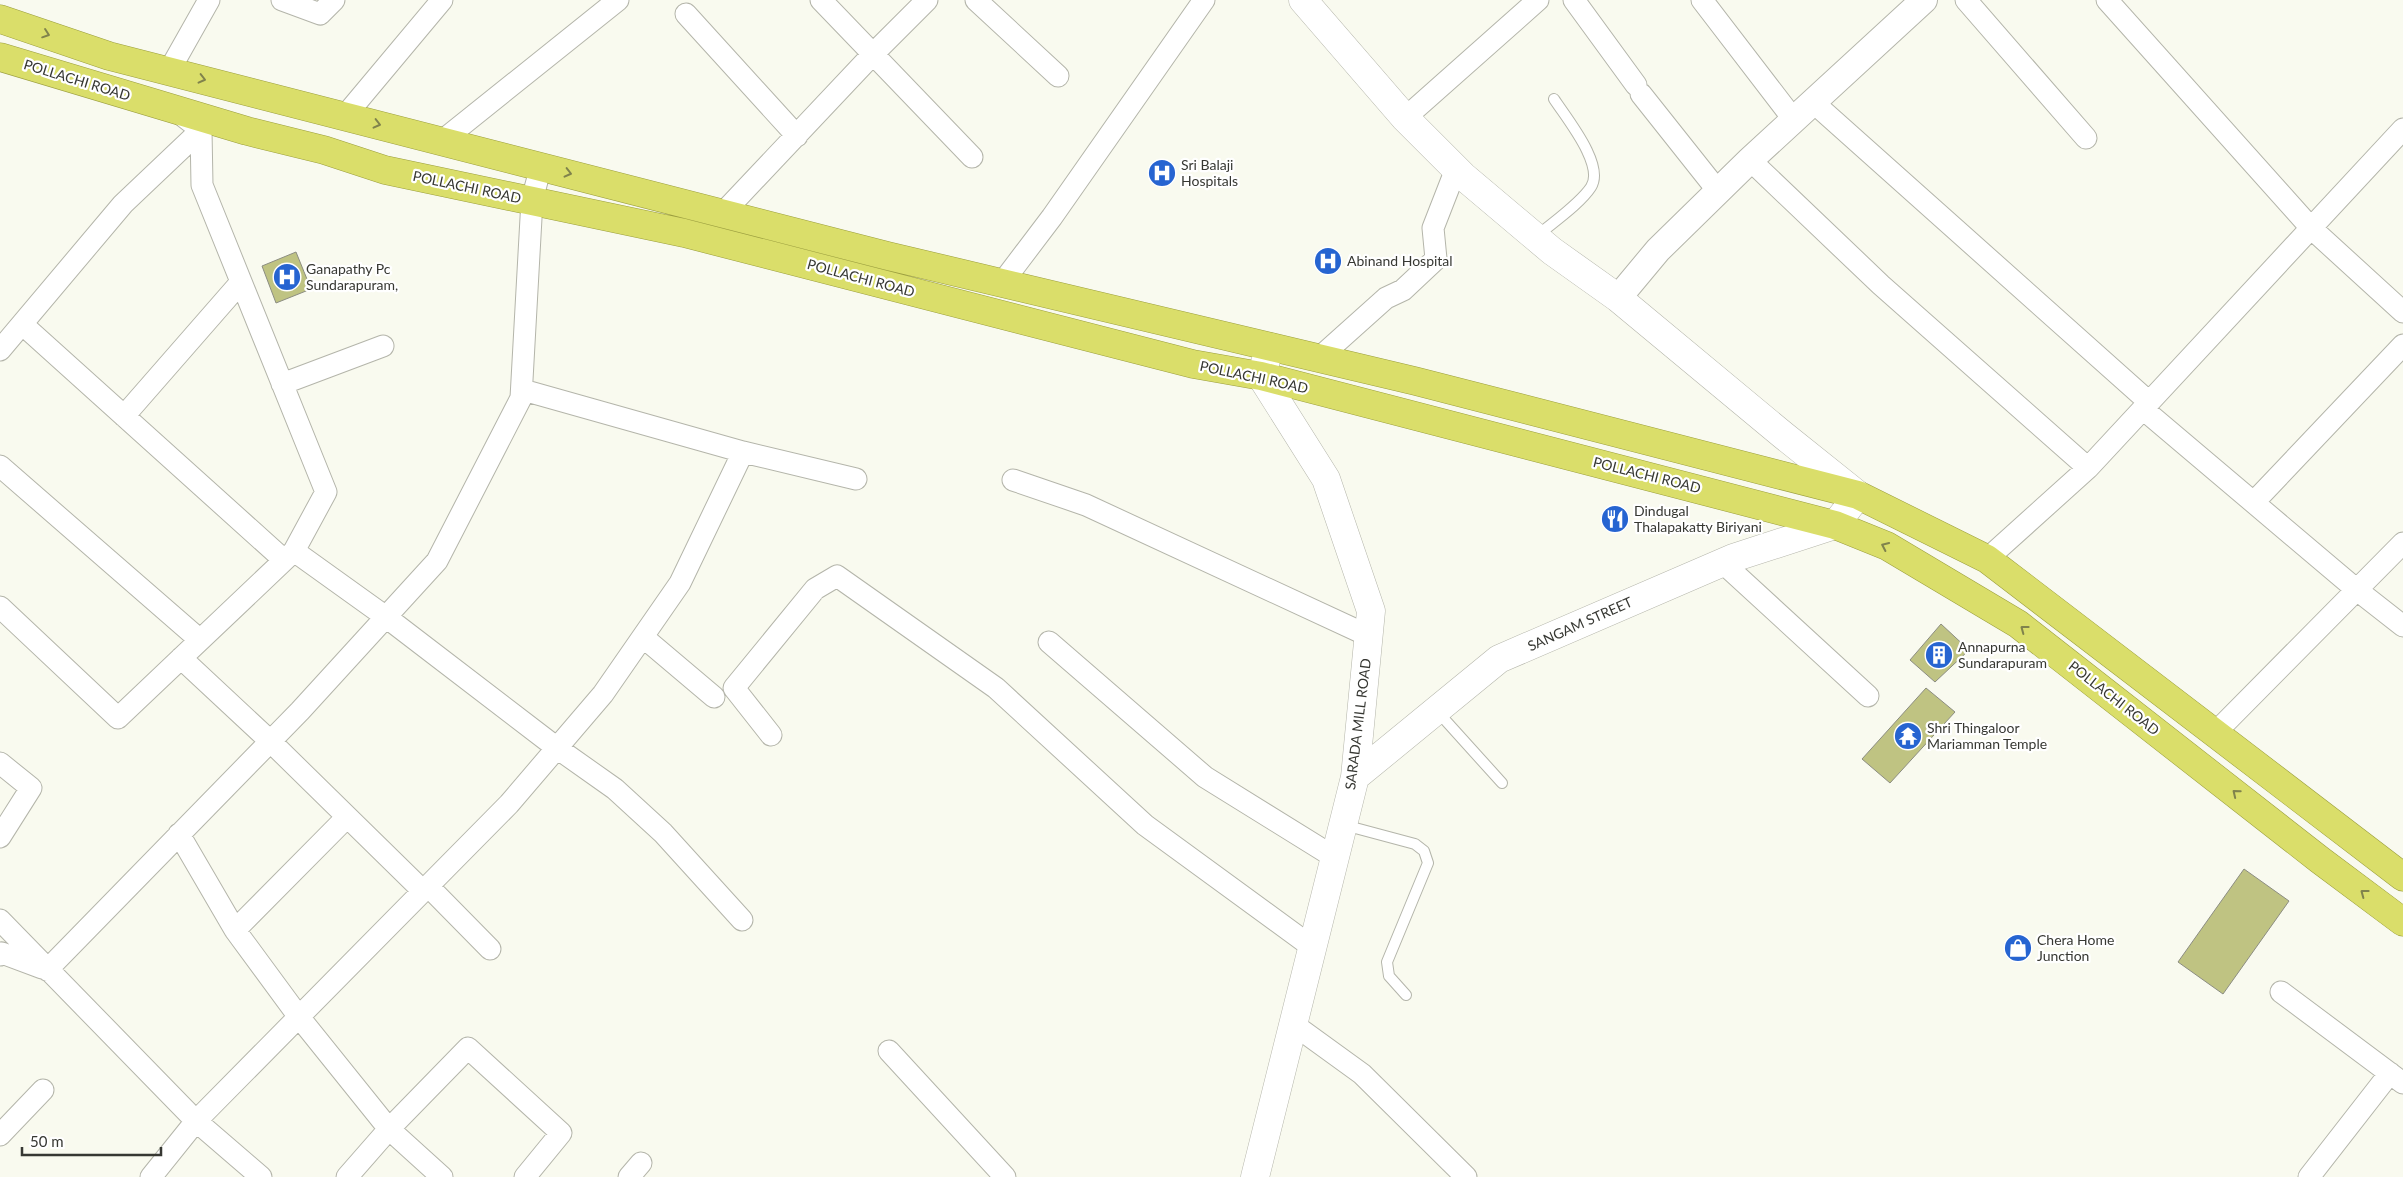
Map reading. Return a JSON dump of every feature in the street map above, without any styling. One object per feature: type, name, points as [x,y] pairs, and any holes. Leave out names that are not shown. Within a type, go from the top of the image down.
[{"type":"highway","points":[[0,19],[109,56],[723,213],[1319,358],[1858,495],[1987,559],[2403,877]]},
{"type":"highway","name":"POLLACHI ROAD","points":[[0,57],[175,110],[324,150],[386,170],[684,232],[1194,364],[1261,376],[1835,525],[1887,546],[2018,624],[2320,860],[2403,922]]},
{"type":"highway","points":[[2320,860],[2343,832]]},
{"type":"main road","points":[[1303,0],[1406,118],[1456,169],[1536,237],[1618,298],[1782,436],[1858,495],[1835,525]]},
{"type":"main road","points":[[1261,376],[1270,347]]},
{"type":"main road","name":"SARADA MILL ROAD","points":[[1255,1177],[1355,777],[1371,611],[1326,479],[1261,376]]},
{"type":"main road","name":"SANGAM STREET","points":[[1355,777],[1499,659],[1722,562],[1835,525]]},
{"type":"street","points":[[170,71],[209,0]]},
{"type":"street","points":[[282,0],[320,14],[334,0]]},
{"type":"street","points":[[345,116],[442,0]]},
{"type":"street","points":[[442,141],[618,0]]},
{"type":"street","points":[[821,0],[972,157]]},
{"type":"street","points":[[723,213],[873,54],[927,0]]},
{"type":"street","points":[[976,0],[1058,76]]},
{"type":"street","points":[[1002,282],[1052,217],[1204,0]]},
{"type":"street","points":[[1406,118],[1538,0]]},
{"type":"street","points":[[1574,0],[1638,90],[1718,192]]},
{"type":"street","points":[[1702,0],[1794,120]]},
{"type":"street","points":[[1618,298],[1658,250],[1750,160],[1924,0]]},
{"type":"street","points":[[1966,0],[2086,138]]},
{"type":"street","points":[[2107,0],[2311,228],[2403,312]]},
{"type":"street","points":[[686,14],[797,136]]},
{"type":"street","points":[[1814,103],[2254,502],[2357,590],[2403,626]]},
{"type":"street","points":[[175,110],[201,130]]},
{"type":"street","points":[[1987,559],[2088,468],[2403,129]]},
{"type":"street","points":[[0,607],[118,718],[289,555],[326,492],[202,185],[201,130]]},
{"type":"street","points":[[0,350],[122,204],[201,130]]},
{"type":"street","points":[[1750,160],[1881,285],[2088,468]]},
{"type":"street","points":[[47,970],[270,741],[437,561],[521,398],[523,390],[532,200],[541,166]]},
{"type":"street","points":[[1319,358],[1386,298],[1403,290],[1436,259],[1433,228],[1456,169]]},
{"type":"street","points":[[124,416],[241,282]]},
{"type":"street","points":[[22,324],[124,416],[289,555],[386,617],[557,748],[615,789],[663,833],[742,920]]},
{"type":"street","points":[[2254,502],[2403,345]]},
{"type":"street","points":[[282,384],[383,346]]},
{"type":"street","points":[[523,390],[743,452],[856,479]]},
{"type":"street","points":[[150,1177],[196,1121],[509,804],[604,694],[680,583],[743,452]]},
{"type":"street","points":[[0,466],[200,640]]},
{"type":"street","points":[[1012,480],[1086,505],[1369,636]]},
{"type":"street","points":[[2214,733],[2403,543]]},
{"type":"street","points":[[1722,562],[1868,696]]},
{"type":"street","points":[[771,735],[734,688],[815,589],[837,576],[996,688],[1145,824],[1312,947]]},
{"type":"street","points":[[643,636],[714,697]]},
{"type":"street","points":[[1049,642],[1206,777],[1334,857]]},
{"type":"street","points":[[181,658],[490,949]]},
{"type":"street","points":[[0,763],[31,788],[0,837]]},
{"type":"street","points":[[235,930],[347,816]]},
{"type":"street","points":[[179,834],[235,930],[299,1017],[389,1129],[442,1177]]},
{"type":"street","points":[[0,920],[196,1121],[261,1177]]},
{"type":"street","points":[[0,955],[2,953],[47,970]]},
{"type":"street","points":[[2281,992],[2396,1078],[2309,1177]]},
{"type":"street","points":[[1293,1024],[1362,1074],[1466,1177]]},
{"type":"street","points":[[347,1177],[389,1129],[468,1048],[561,1133],[525,1177]]},
{"type":"street","points":[[889,1051],[1005,1177]]},
{"type":"street","points":[[0,1134],[43,1090]]},
{"type":"lane","points":[[1536,237],[1586,193],[1594,179],[1594,164],[1554,99]]},
{"type":"lane","points":[[1436,710],[1502,783]]},
{"type":"lane","points":[[1343,825],[1415,844],[1424,851],[1428,863],[1387,962],[1389,976],[1406,995]]},
{"type":"building","points":[[296,252],[311,289],[276,303],[262,266]]},
{"type":"building","name":"Annapurna Sundarapuram","points":[[1941,624],[1969,650],[1935,682],[1910,660]]},
{"type":"building","name":"Shri Thingaloor Mariamman Temple","points":[[1926,688],[1955,712],[1890,783],[1862,759]]},
{"type":"building","points":[[2244,869],[2289,901],[2223,994],[2178,962]]},
{"type":"place","name":"Sri Balaji Hospitals","points":[[1162,173]]},
{"type":"place","name":"Abinand Hospital","points":[[1328,261]]},
{"type":"place","name":"Ganapathy Pc Sundarapuram,","points":[[287,277]]},
{"type":"place","name":"Dindugal Thalapakatty Biriyani","points":[[1615,519]]},
{"type":"place","name":"Annapurna Sundarapuram","points":[[1939,655]]},
{"type":"place","name":"Shri Thingaloor Mariamman Temple","points":[[1908,736]]},
{"type":"place","name":"Chera Home Junction","points":[[2018,948]]}]
